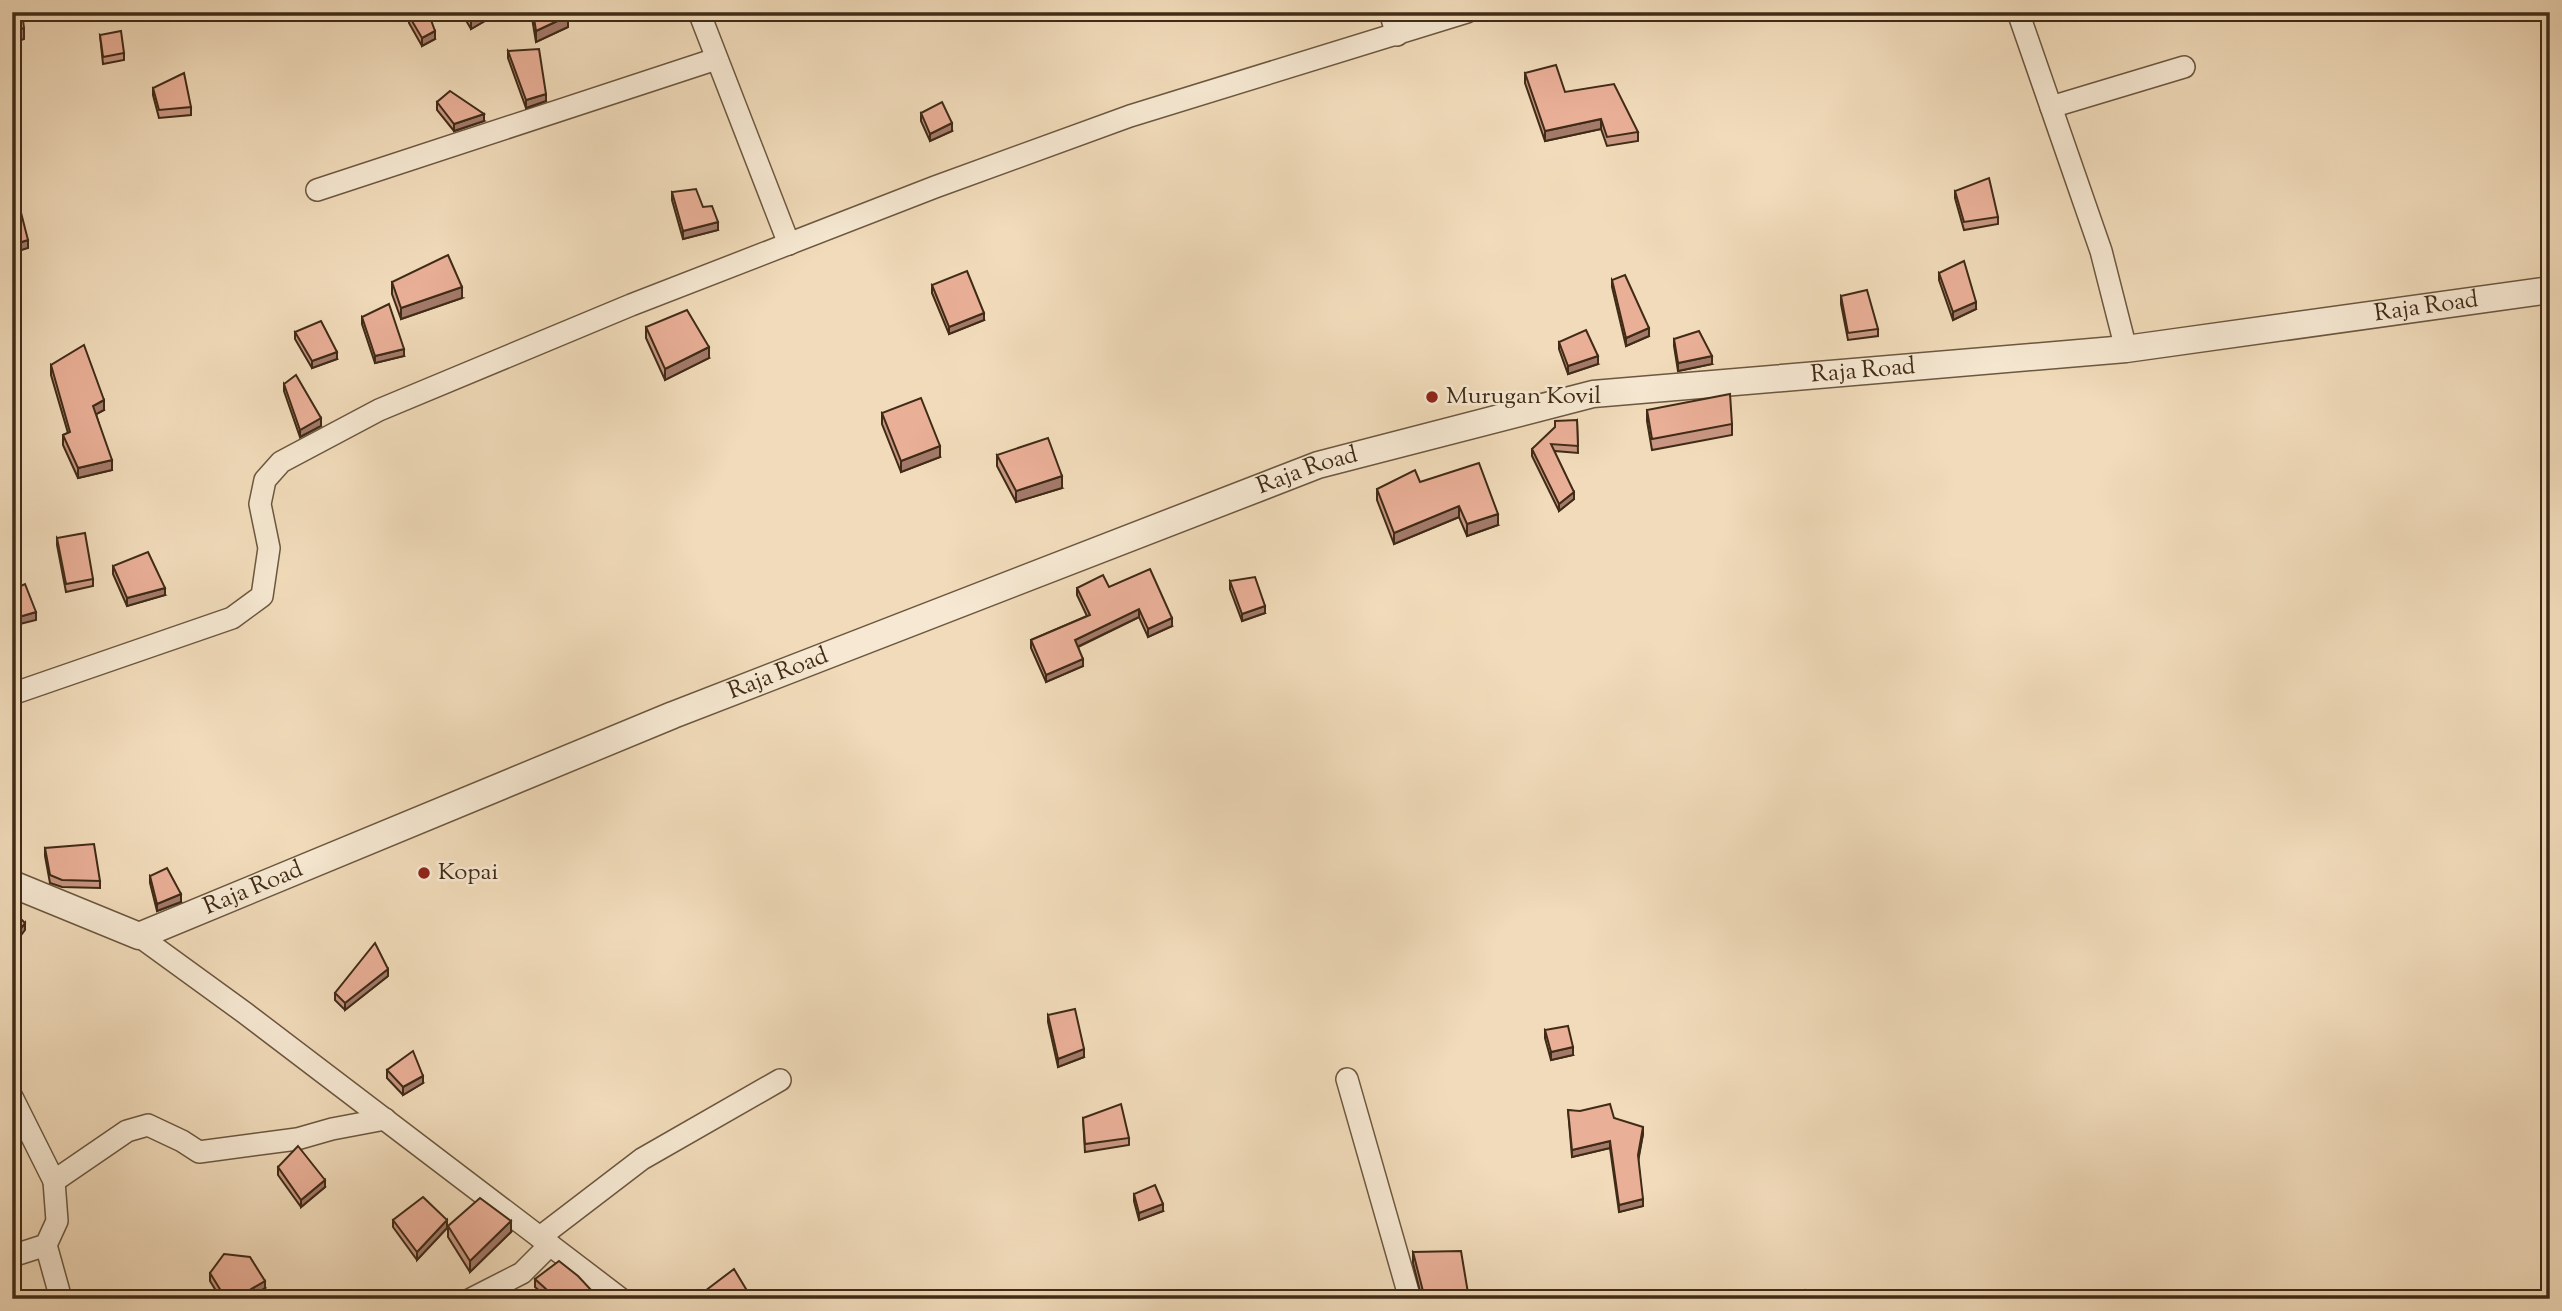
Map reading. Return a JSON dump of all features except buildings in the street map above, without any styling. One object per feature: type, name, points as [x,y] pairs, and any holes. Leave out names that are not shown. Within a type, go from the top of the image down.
[{"type":"street","points":[[699,12],[789,244]]},
{"type":"street","points":[[1390,12],[1397,35]]},
{"type":"street","points":[[12,694],[232,618],[262,596],[269,548],[260,504],[265,480],[281,462],[392,405],[631,305],[1130,116],[1467,12]]},
{"type":"street","points":[[2018,12],[2101,251],[2126,349]]},
{"type":"street","points":[[317,190],[716,59]]},
{"type":"street","points":[[2051,107],[2185,67]]},
{"type":"street","name":"Raja Road","points":[[139,936],[673,715],[1318,465],[1593,394],[2126,349],[2550,290]]},
{"type":"street","points":[[12,884],[139,936],[621,1299]]},
{"type":"street","points":[[1347,1079],[1410,1299]]},
{"type":"street","points":[[471,1299],[522,1272],[545,1241],[642,1159],[780,1080]]},
{"type":"street","points":[[12,1097],[54,1181],[57,1221],[47,1245],[61,1299]]},
{"type":"street","points":[[54,1181],[127,1131],[148,1125],[200,1152],[297,1139],[385,1119]]},
{"type":"street","points":[[12,1256],[47,1245]]},
{"type":"place","name":"Murugan Kovil","points":[[1432,397]]},
{"type":"place","name":"Kopai","points":[[424,873]]}]
